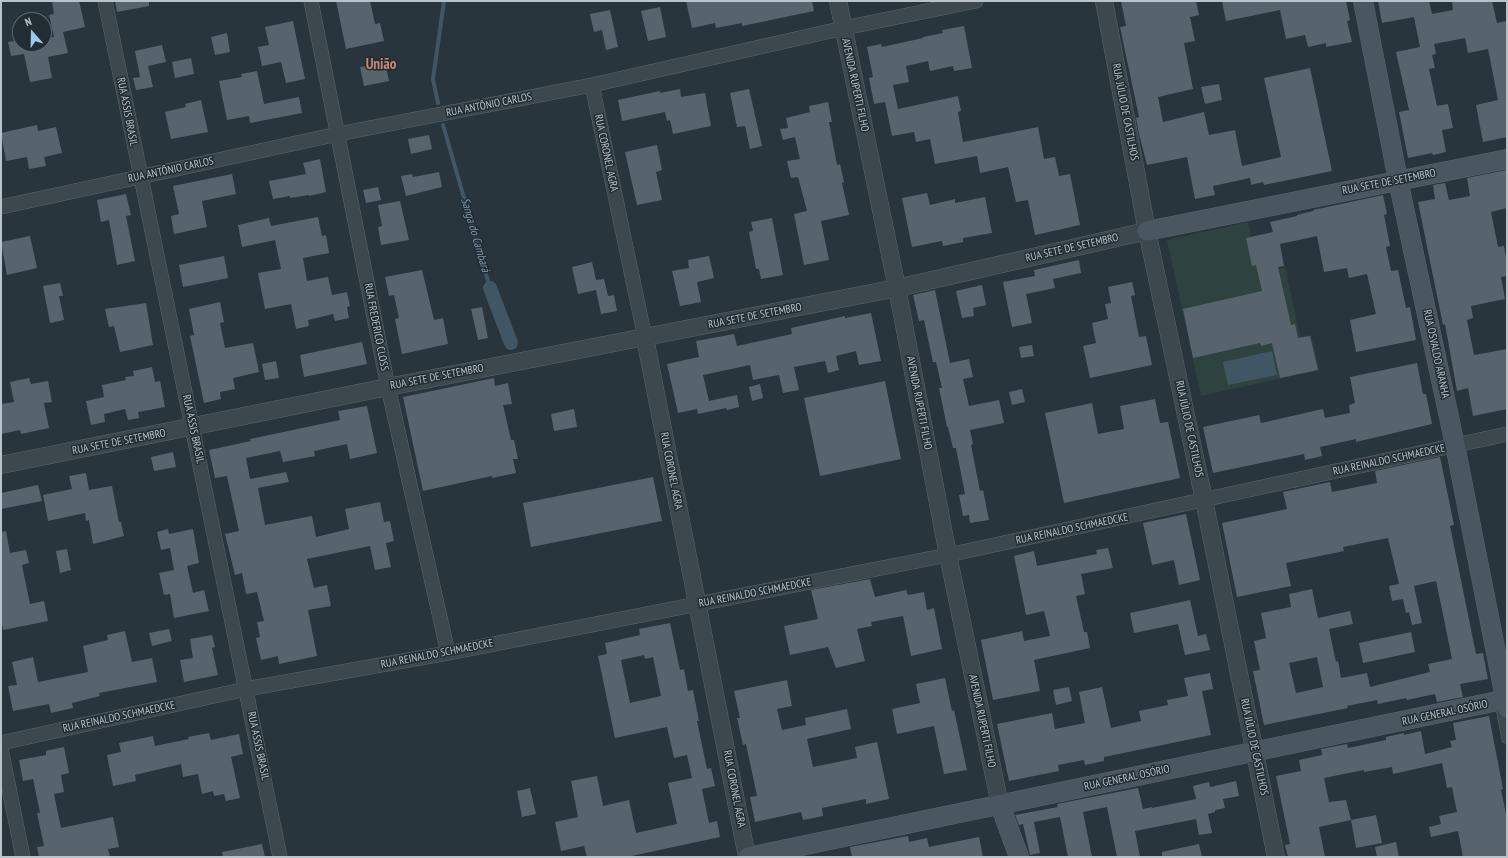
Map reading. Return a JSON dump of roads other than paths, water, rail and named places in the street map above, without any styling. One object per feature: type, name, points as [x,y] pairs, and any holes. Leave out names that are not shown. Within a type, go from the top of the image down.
[{"type":"main road","name":"RUA OSVALDO ARANHA","points":[[1363,1],[1398,180],[1456,445],[1505,702]]},
{"type":"main road","name":"RUA SETE DE SETEMBRO","points":[[1147,231],[1507,159]]},
{"type":"main road","name":"RUA GENERAL OSÓRIO","points":[[748,857],[1505,702]]},
{"type":"main road","name":"AVENIDA RUPERTI FILHO","points":[[1000,805],[1005,857]]},
{"type":"main road","name":"AVENIDA RUPERTI FILHO","points":[[1000,805],[1019,857]]},
{"type":"street","name":"RUA ASSIS BRASIL","points":[[105,1],[280,857]]},
{"type":"street","name":"RUA FREDERICO CLOSS","points":[[310,1],[388,387],[448,653]]},
{"type":"street","name":"AVENIDA RUPERTI FILHO","points":[[838,1],[897,288],[948,556],[1000,805]]},
{"type":"street","name":"RUA ANTÔNIO CARLOS","points":[[1,207],[338,134],[592,85],[844,28],[976,1]]},
{"type":"street","name":"RUA JÚLIO DE CASTILHOS","points":[[1104,1],[1147,231],[1204,500],[1276,857]]},
{"type":"street","name":"RUA CORONEL AGRA","points":[[592,85],[645,338],[748,857]]},
{"type":"street","name":"RUA SETE DE SETEMBRO","points":[[1,465],[388,387],[897,288],[1147,231]]},
{"type":"street","name":"RUA REINALDO SCHMAEDCKE","points":[[1,744],[246,690],[448,653],[948,556],[1507,434]]},
{"type":"street","points":[[1505,702],[1507,740]]},
{"type":"street","points":[[1,749],[23,857]]},
{"type":"water","points":[[1272,351],[1277,375],[1228,385],[1223,362]]},
{"type":"waterway","name":"Sanga do Cambará","points":[[438,103],[433,79],[444,1]]},
{"type":"waterway","name":"Sanga do Cambará","points":[[443,125],[490,288]]},
{"type":"waterway","name":"Sanga do Cambará","points":[[490,288],[511,343]]},
{"type":"district","name":"União","points":[[381,65]]}]
